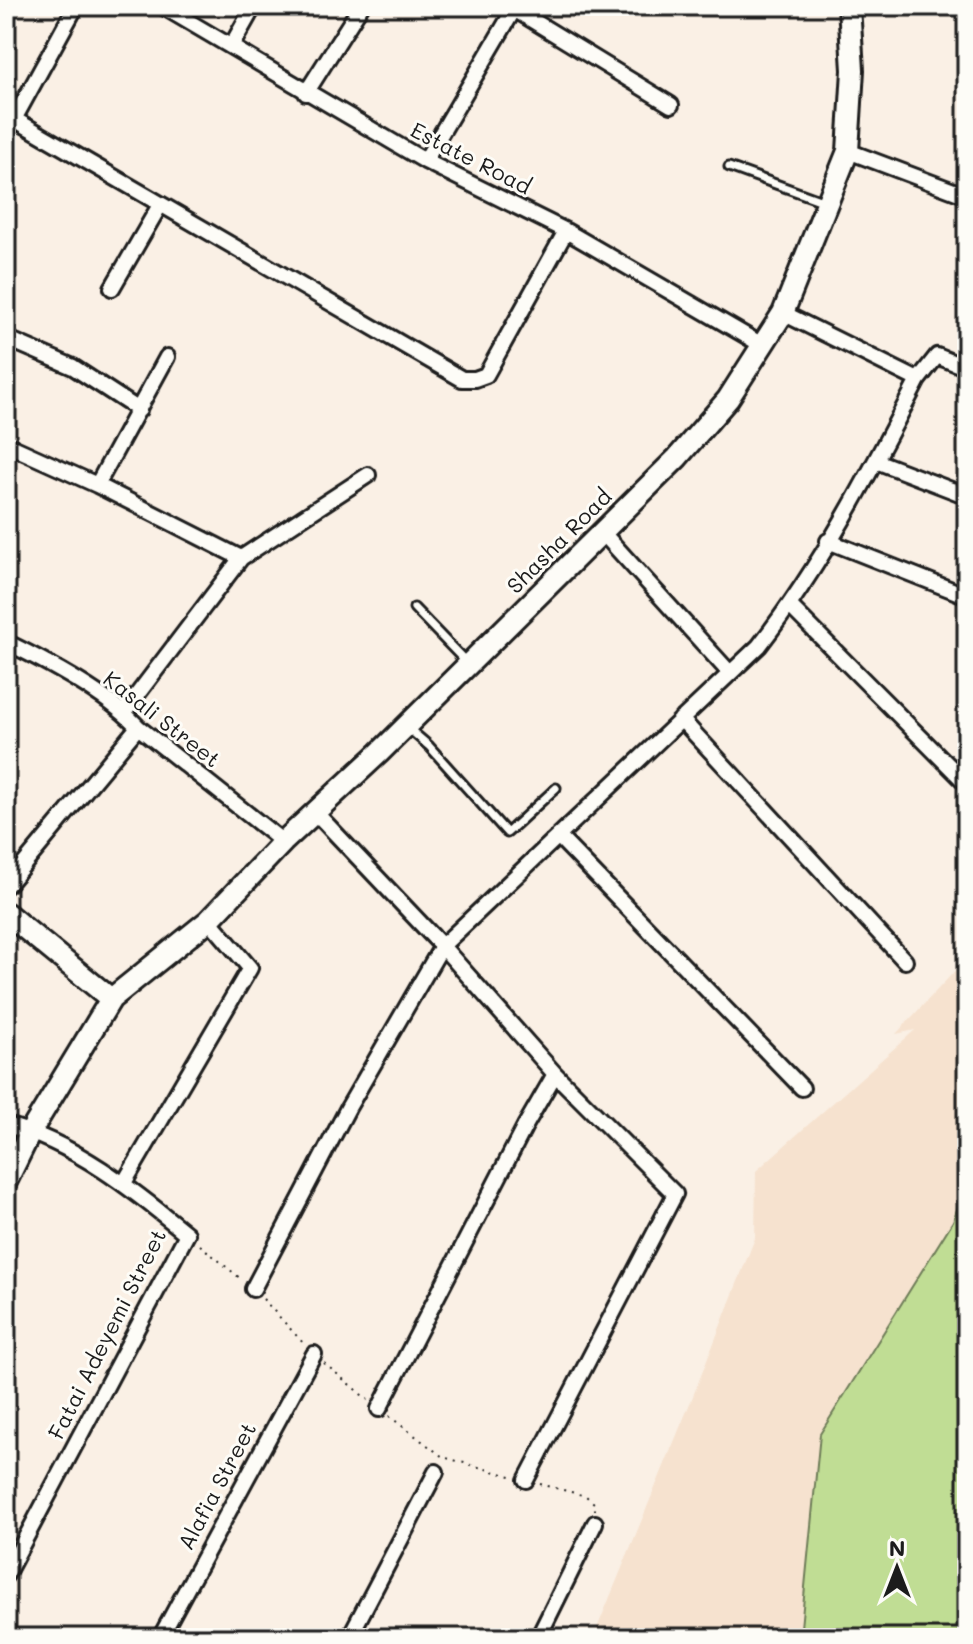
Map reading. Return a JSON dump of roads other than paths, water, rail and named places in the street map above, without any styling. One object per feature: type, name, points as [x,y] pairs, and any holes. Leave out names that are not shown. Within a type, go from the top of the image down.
[{"type":"street","points":[[6,134],[76,6]]},
{"type":"street","name":"Estate Road","points":[[162,6],[425,161],[566,231],[762,345]]},
{"type":"street","points":[[232,45],[254,6]]},
{"type":"street","points":[[306,93],[361,6]]},
{"type":"street","name":"Shasha Road","points":[[6,1182],[31,1131],[111,999],[209,920],[283,842],[406,726],[677,458],[728,399],[783,313],[848,151],[853,70],[849,6]]},
{"type":"street","points":[[425,161],[515,7],[671,105]]},
{"type":"street","points":[[14,119],[462,379],[486,375],[566,231]]},
{"type":"street","points":[[848,151],[967,196]]},
{"type":"street","points":[[112,288],[160,205]]},
{"type":"street","points":[[783,313],[918,380]]},
{"type":"street","points":[[6,338],[73,367],[139,410]]},
{"type":"street","points":[[253,1289],[348,1108],[442,946],[759,646],[790,606],[876,461],[918,380],[937,356],[967,368]]},
{"type":"street","points":[[97,485],[167,357]]},
{"type":"street","points":[[6,444],[97,485],[241,558]]},
{"type":"street","points":[[876,461],[967,496]]},
{"type":"street","points":[[124,712],[241,558],[368,475]]},
{"type":"street","points":[[602,532],[729,672]]},
{"type":"street","points":[[828,541],[967,596]]},
{"type":"street","points":[[790,606],[967,784]]},
{"type":"street","name":"Kasali Street","points":[[6,642],[31,654],[124,712],[138,727],[283,842]]},
{"type":"street","points":[[681,719],[905,961]]},
{"type":"street","points":[[6,886],[138,727]]},
{"type":"street","points":[[316,813],[442,946],[555,1074],[675,1194],[526,1480]]},
{"type":"street","points":[[558,836],[802,1088]]},
{"type":"street","points":[[6,913],[111,999]]},
{"type":"street","points":[[124,1183],[250,968],[209,920]]},
{"type":"street","points":[[379,1409],[555,1074]]},
{"type":"street","name":"Fatai Adeyemi Street","points":[[6,1125],[31,1131],[124,1183],[187,1234],[6,1575]]},
{"type":"street","name":"Alafia Street","points":[[160,1638],[314,1354]]},
{"type":"street","points":[[349,1638],[436,1472]]},
{"type":"street","points":[[538,1638],[595,1523]]},
{"type":"lane","points":[[729,167],[827,202]]},
{"type":"lane","points":[[414,608],[468,664]]},
{"type":"lane","points":[[406,726],[429,746],[507,833],[556,788]]}]
